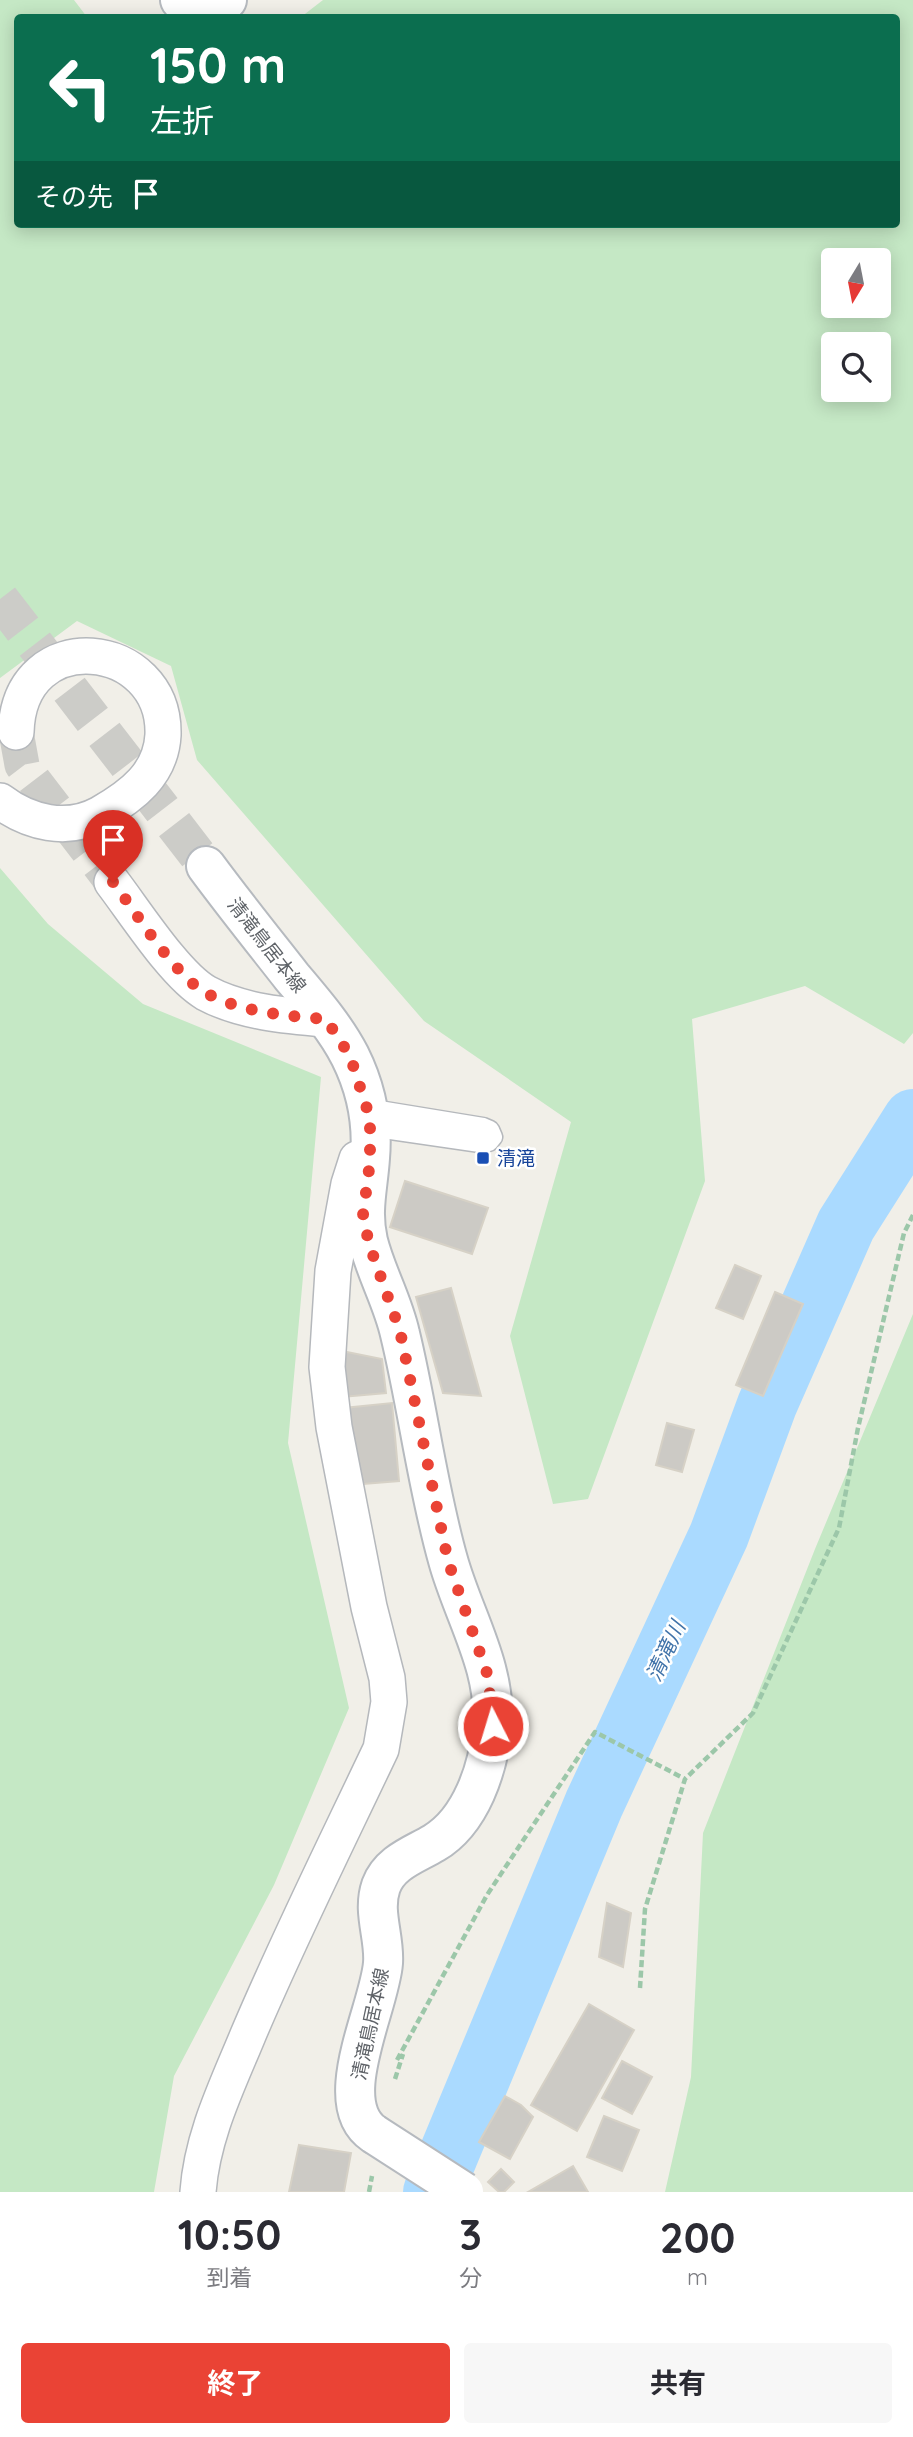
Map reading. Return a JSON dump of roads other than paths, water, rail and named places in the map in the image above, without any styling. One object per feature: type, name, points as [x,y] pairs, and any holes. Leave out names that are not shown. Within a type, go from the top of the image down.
[{"type":"main road","points":[[180,0],[201,4],[227,0]]},
{"type":"main road","name":"清滝鳥居本線","points":[[206,866],[326,1019],[350,1056],[370,1125],[363,1215],[369,1244],[400,1331],[448,1561],[488,1676],[493,1726],[485,1768],[464,1815],[436,1842],[400,1861],[382,1885],[378,1906],[383,1964],[358,2069],[355,2102],[356,2114],[365,2128],[464,2192]]},
{"type":"street","points":[[0,801],[19,814],[58,824],[97,816],[121,803],[146,780],[160,756],[163,727],[156,696],[132,672],[105,657],[71,656],[48,666],[31,681],[22,696],[16,732]]},
{"type":"street","points":[[113,882],[180,970],[204,992],[222,1000],[286,1016],[326,1019]]},
{"type":"street","points":[[198,2192],[203,2153],[221,2099],[285,1946],[381,1749],[385,1731],[389,1702],[387,1678],[369,1607],[336,1440],[327,1367],[333,1271],[349,1184],[370,1125]]},
{"type":"lane","points":[[370,1125],[483,1127],[490,1130],[493,1137],[489,1142],[480,1143],[370,1125]]},
{"type":"waterway","name":"清滝川","points":[[433,2192],[594,1804],[719,1535],[767,1405],[846,1225],[913,1119]]},
{"type":"tunnel","points":[[0,599],[206,866]]},
{"type":"tunnel","points":[[16,732],[22,765],[112,882]]},
{"type":"place","name":"清滝","points":[[483,1158]]}]
